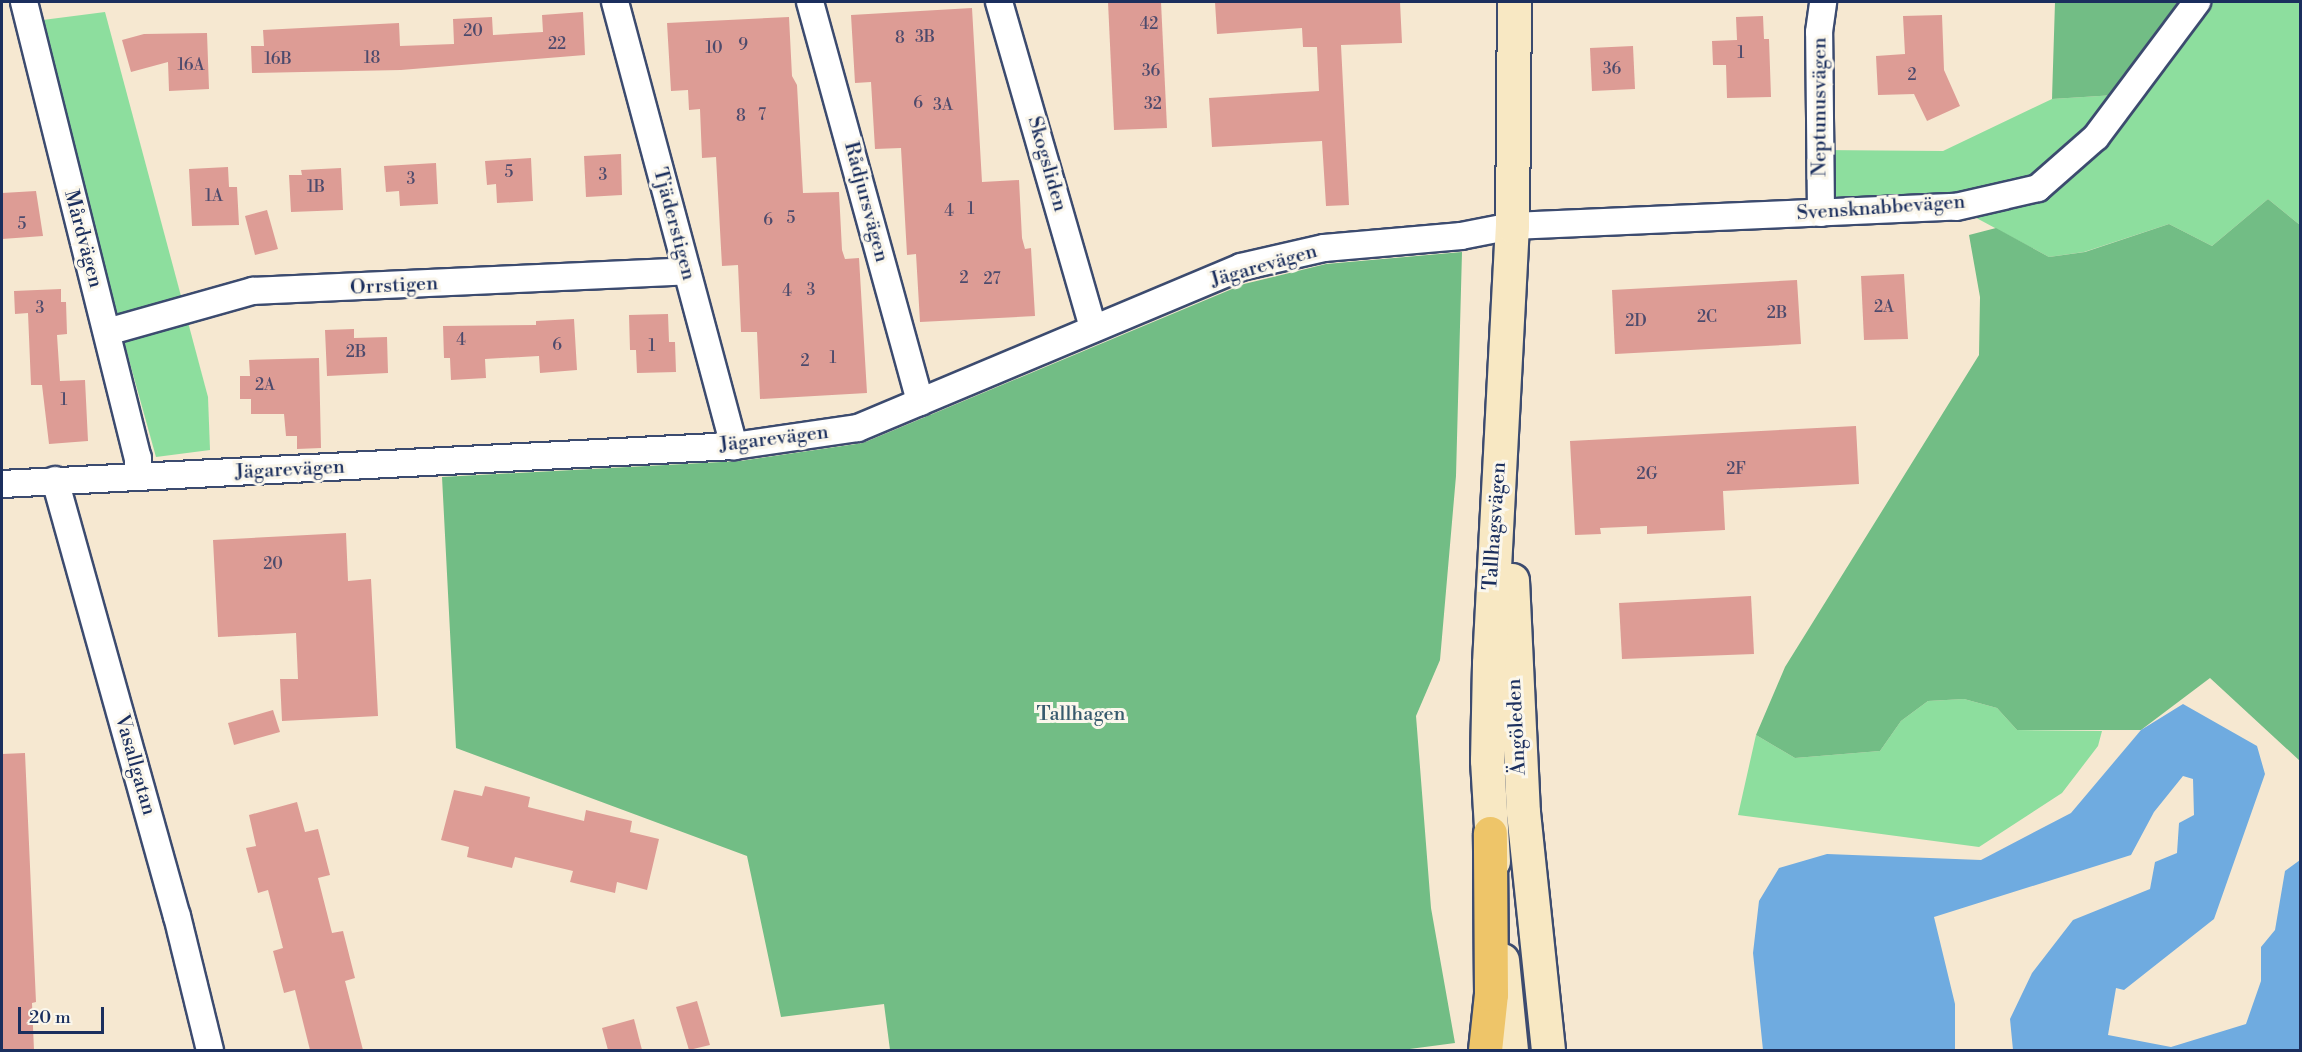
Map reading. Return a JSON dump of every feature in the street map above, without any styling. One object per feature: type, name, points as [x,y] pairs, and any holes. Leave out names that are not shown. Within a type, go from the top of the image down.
[{"type":"main road","name":"Tallhagsvägen","points":[[1511,1050],[1490,832],[1487,760],[1492,553],[1504,403],[1512,226],[1514,2]]},
{"type":"main road","name":"Ängöleden","points":[[1504,403],[1516,713],[1548,1050]]},
{"type":"main road","points":[[1485,1050],[1491,994],[1490,832]]},
{"type":"street","name":"Mårdvägen","points":[[24,2],[138,458],[138,476]]},
{"type":"street","name":"Tjäderstigen","points":[[615,2],[734,446]]},
{"type":"street","name":"Rådjursvägen","points":[[810,2],[920,402]]},
{"type":"street","name":"Skogsliden","points":[[999,2],[1093,327]]},
{"type":"street","name":"Neptunusvägen","points":[[1821,213],[1819,32],[1823,2]]},
{"type":"street","name":"Svensknabbevägen","points":[[1512,226],[1956,207],[2038,188],[2096,137],[2197,2]]},
{"type":"street","name":"Jägarevägen","points":[[2,484],[734,446],[858,428],[1093,327],[1252,265],[1324,248],[1461,236],[1512,226]]},
{"type":"street","name":"Orrstigen","points":[[107,332],[253,291],[687,271]]},
{"type":"street","name":"Vasallgatan","points":[[55,480],[177,916],[210,1050]]},
{"type":"green space","points":[[2055,2],[2197,2],[2131,94],[2052,99]]},
{"type":"green space","points":[[2197,2],[2300,2],[2300,225],[2268,199],[2212,246],[2169,224],[2084,252],[2049,257],[1956,207],[1821,213],[1819,150],[1943,151],[2052,99],[2131,94]]},
{"type":"green space","points":[[105,12],[208,397],[210,450],[156,457],[35,21]]},
{"type":"green space","points":[[2268,199],[2300,225],[2300,761],[2210,678],[2141,730],[2017,730],[1997,708],[1964,699],[1928,701],[1901,721],[1880,751],[1795,758],[1756,735],[1785,667],[1979,355],[1980,297],[1969,235],[1996,228],[2049,257],[2085,252],[2169,224],[2212,246]]},
{"type":"green space","name":"Tallhagen","points":[[1462,252],[1456,476],[1440,660],[1416,716],[1431,908],[1455,1043],[1402,1050],[890,1050],[884,1004],[781,1017],[747,856],[456,748],[442,477],[740,461],[863,443],[1244,284],[1326,264]]},
{"type":"green space","points":[[1964,699],[1997,708],[2017,730],[2102,731],[2098,746],[2062,793],[1979,847],[1738,815],[1756,735],[1795,758],[1880,751],[1901,721],[1928,701]]},
{"type":"water","points":[[2183,704],[2257,746],[2265,774],[2214,919],[2124,990],[2116,988],[2108,1035],[2171,1047],[2246,1024],[2261,981],[2261,947],[2275,930],[2285,871],[2300,860],[2300,1050],[2013,1050],[2010,1019],[2032,973],[2073,920],[2150,889],[2155,862],[2177,853],[2179,823],[2194,815],[2193,779],[2183,776],[2154,812],[2131,855],[1934,917],[1955,1004],[1955,1050],[1763,1050],[1753,953],[1759,901],[1779,868],[1827,854],[1981,860],[2071,813],[2141,730]]},
{"type":"building","points":[[1108,2],[1161,2],[1167,128],[1114,130]]},
{"type":"building","points":[[1215,2],[1400,2],[1402,43],[1341,45],[1349,205],[1326,206],[1322,141],[1212,147],[1209,98],[1319,91],[1317,47],[1303,47],[1302,28],[1217,34]]},
{"type":"building","points":[[972,8],[982,182],[1019,180],[1022,238],[1025,249],[1031,248],[1035,316],[920,322],[916,254],[907,255],[901,148],[875,149],[871,82],[855,83],[851,15]]},
{"type":"building","points":[[583,12],[585,55],[401,70],[252,73],[251,46],[264,46],[263,30],[399,23],[400,46],[454,44],[453,19],[492,17],[493,35],[543,32],[542,15]]},
{"type":"building","points":[[1942,15],[1944,70],[1960,106],[1927,121],[1914,94],[1878,95],[1876,56],[1905,54],[1903,16]]},
{"type":"building","points":[[1763,16],[1764,39],[1769,39],[1771,97],[1727,98],[1726,65],[1713,65],[1712,41],[1737,40],[1736,17]]},
{"type":"building","points":[[789,17],[792,76],[797,85],[803,193],[839,192],[842,250],[845,259],[859,258],[867,393],[760,399],[757,332],[741,332],[738,265],[722,266],[716,157],[702,158],[700,109],[689,110],[688,90],[671,91],[667,23]]},
{"type":"building","points":[[207,33],[209,89],[169,91],[168,62],[131,72],[122,40],[144,34]]},
{"type":"building","points":[[1633,46],[1635,89],[1592,91],[1590,48]]},
{"type":"building","points":[[621,154],[622,195],[586,197],[584,156]]},
{"type":"building","points":[[531,158],[533,201],[497,203],[496,184],[487,185],[485,161]]},
{"type":"building","points":[[436,163],[438,204],[400,206],[399,191],[386,192],[384,166]]},
{"type":"building","points":[[228,167],[229,187],[237,187],[239,225],[192,226],[189,169]]},
{"type":"building","points":[[341,168],[343,210],[291,212],[289,175],[302,175],[301,170]]},
{"type":"building","points":[[36,191],[43,236],[2,239],[2,193]]},
{"type":"building","points":[[267,210],[278,249],[255,255],[245,216]]},
{"type":"building","points":[[1904,274],[1908,339],[1864,340],[1861,276]]},
{"type":"building","points":[[1797,280],[1801,344],[1615,354],[1612,290]]},
{"type":"building","points":[[61,289],[61,302],[66,302],[67,334],[57,335],[60,381],[85,380],[88,441],[49,444],[42,385],[31,385],[28,313],[15,314],[14,291]]},
{"type":"building","points":[[668,314],[669,342],[675,342],[676,372],[637,373],[636,350],[630,350],[629,315]]},
{"type":"building","points":[[574,319],[577,370],[540,373],[539,356],[485,359],[486,378],[451,380],[450,358],[444,358],[443,326],[536,325],[536,321]]},
{"type":"building","points":[[354,329],[354,338],[387,337],[388,373],[327,376],[325,330]]},
{"type":"building","points":[[319,358],[321,448],[297,449],[297,436],[286,436],[284,414],[251,414],[251,399],[240,399],[240,376],[250,376],[249,360]]},
{"type":"building","points":[[1856,426],[1859,484],[1723,491],[1725,530],[1647,534],[1647,526],[1600,528],[1601,534],[1575,535],[1570,441]]},
{"type":"building","points":[[346,533],[348,581],[371,579],[378,716],[282,721],[280,679],[298,679],[296,633],[218,637],[213,540]]},
{"type":"building","points":[[1751,596],[1754,654],[1622,659],[1619,603]]},
{"type":"building","points":[[273,710],[280,732],[234,745],[228,723]]},
{"type":"building","points":[[25,753],[36,1002],[32,1003],[34,1050],[2,1050],[2,754]]},
{"type":"building","points":[[485,786],[530,797],[528,807],[584,821],[586,810],[632,821],[630,832],[659,839],[647,890],[617,882],[615,893],[570,882],[573,871],[515,857],[512,868],[467,857],[469,847],[441,840],[454,790],[482,796]]},
{"type":"building","points":[[297,802],[305,832],[318,829],[330,875],[318,878],[332,933],[343,931],[355,978],[345,981],[363,1050],[310,1050],[295,990],[284,993],[273,951],[283,948],[268,890],[258,893],[246,848],[256,846],[249,815]]},
{"type":"building","points":[[697,1001],[710,1045],[689,1050],[676,1007]]},
{"type":"building","points":[[634,1019],[642,1050],[608,1050],[602,1028]]}]
